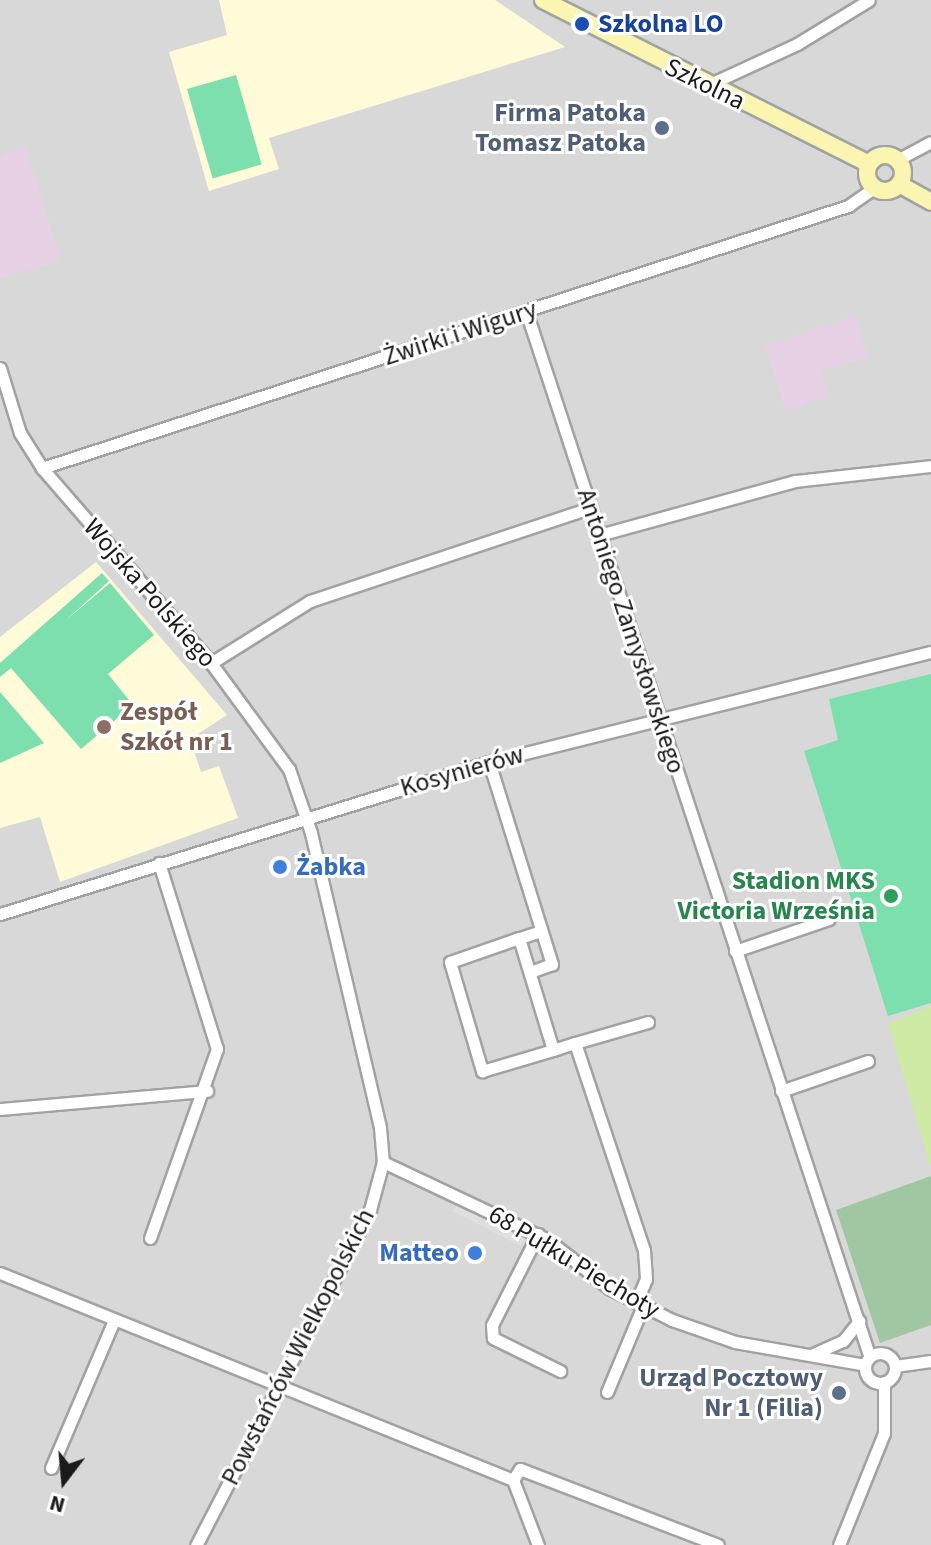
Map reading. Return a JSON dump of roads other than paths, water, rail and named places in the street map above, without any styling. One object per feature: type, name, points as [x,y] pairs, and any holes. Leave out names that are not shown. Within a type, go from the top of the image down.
[{"type":"street","name":"Szkolna","points":[[543,0],[869,164]]},
{"type":"street","points":[[708,85],[797,44],[869,0]]},
{"type":"street","points":[[931,142],[897,160],[880,155],[869,164],[874,188],[899,184],[931,202]]},
{"type":"street","points":[[897,160],[899,184]]},
{"type":"street","name":"Żwirki i Wigury","points":[[42,468],[848,206],[874,188]]},
{"type":"street","name":"Antoniego Zamysłowskiego","points":[[526,311],[859,1321],[867,1360]]},
{"type":"street","name":"Wojska Polskiego","points":[[0,368],[20,433],[42,468],[211,663],[278,749],[306,816]]},
{"type":"street","points":[[599,535],[795,481],[931,466]]},
{"type":"street","points":[[211,663],[310,601],[590,508]]},
{"type":"street","name":"Kosynierów","points":[[0,914],[306,816],[489,762],[931,652]]},
{"type":"street","points":[[489,762],[552,964],[530,972]]},
{"type":"street","name":"Powstańców Wielkopolskich","points":[[196,1545],[370,1210],[383,1162],[306,816]]},
{"type":"street","points":[[150,1238],[207,1091],[216,1039],[159,863]]},
{"type":"street","points":[[735,951],[829,919]]},
{"type":"street","points":[[541,931],[450,962],[482,1071],[648,1022]]},
{"type":"street","points":[[519,938],[553,1050]]},
{"type":"street","points":[[575,1043],[644,1250],[646,1279],[607,1392]]},
{"type":"street","points":[[781,1091],[868,1061]]},
{"type":"street","points":[[0,1109],[207,1091]]},
{"type":"street","name":"68 Pułku Piechoty","points":[[383,1162],[538,1234],[639,1304],[715,1337],[811,1355],[867,1360],[888,1355],[895,1366]]},
{"type":"street","points":[[538,1234],[492,1325],[493,1338],[560,1371]]},
{"type":"street","points":[[0,1273],[513,1480],[538,1545]]},
{"type":"street","points":[[51,1468],[114,1320]]},
{"type":"street","points":[[811,1355],[843,1341],[859,1321]]},
{"type":"street","points":[[867,1360],[869,1380],[884,1383]]},
{"type":"street","points":[[839,1545],[884,1433],[884,1383],[895,1366],[931,1361]]},
{"type":"street","points":[[513,1480],[520,1469],[714,1544]]},
{"type":"place","name":"Szkolna LO","points":[[582,24]]},
{"type":"place","name":"Firma Patoka Tomasz Patoka","points":[[662,128]]},
{"type":"place","name":"Zespół Szkół nr 1","points":[[104,727]]},
{"type":"place","name":"Żabka","points":[[280,867]]},
{"type":"place","name":"Stadion MKS Victoria Września","points":[[891,896]]},
{"type":"place","name":"Matteo","points":[[475,1253]]},
{"type":"place","name":"Urząd Pocztowy Nr 1 (Filia)","points":[[839,1393]]}]
